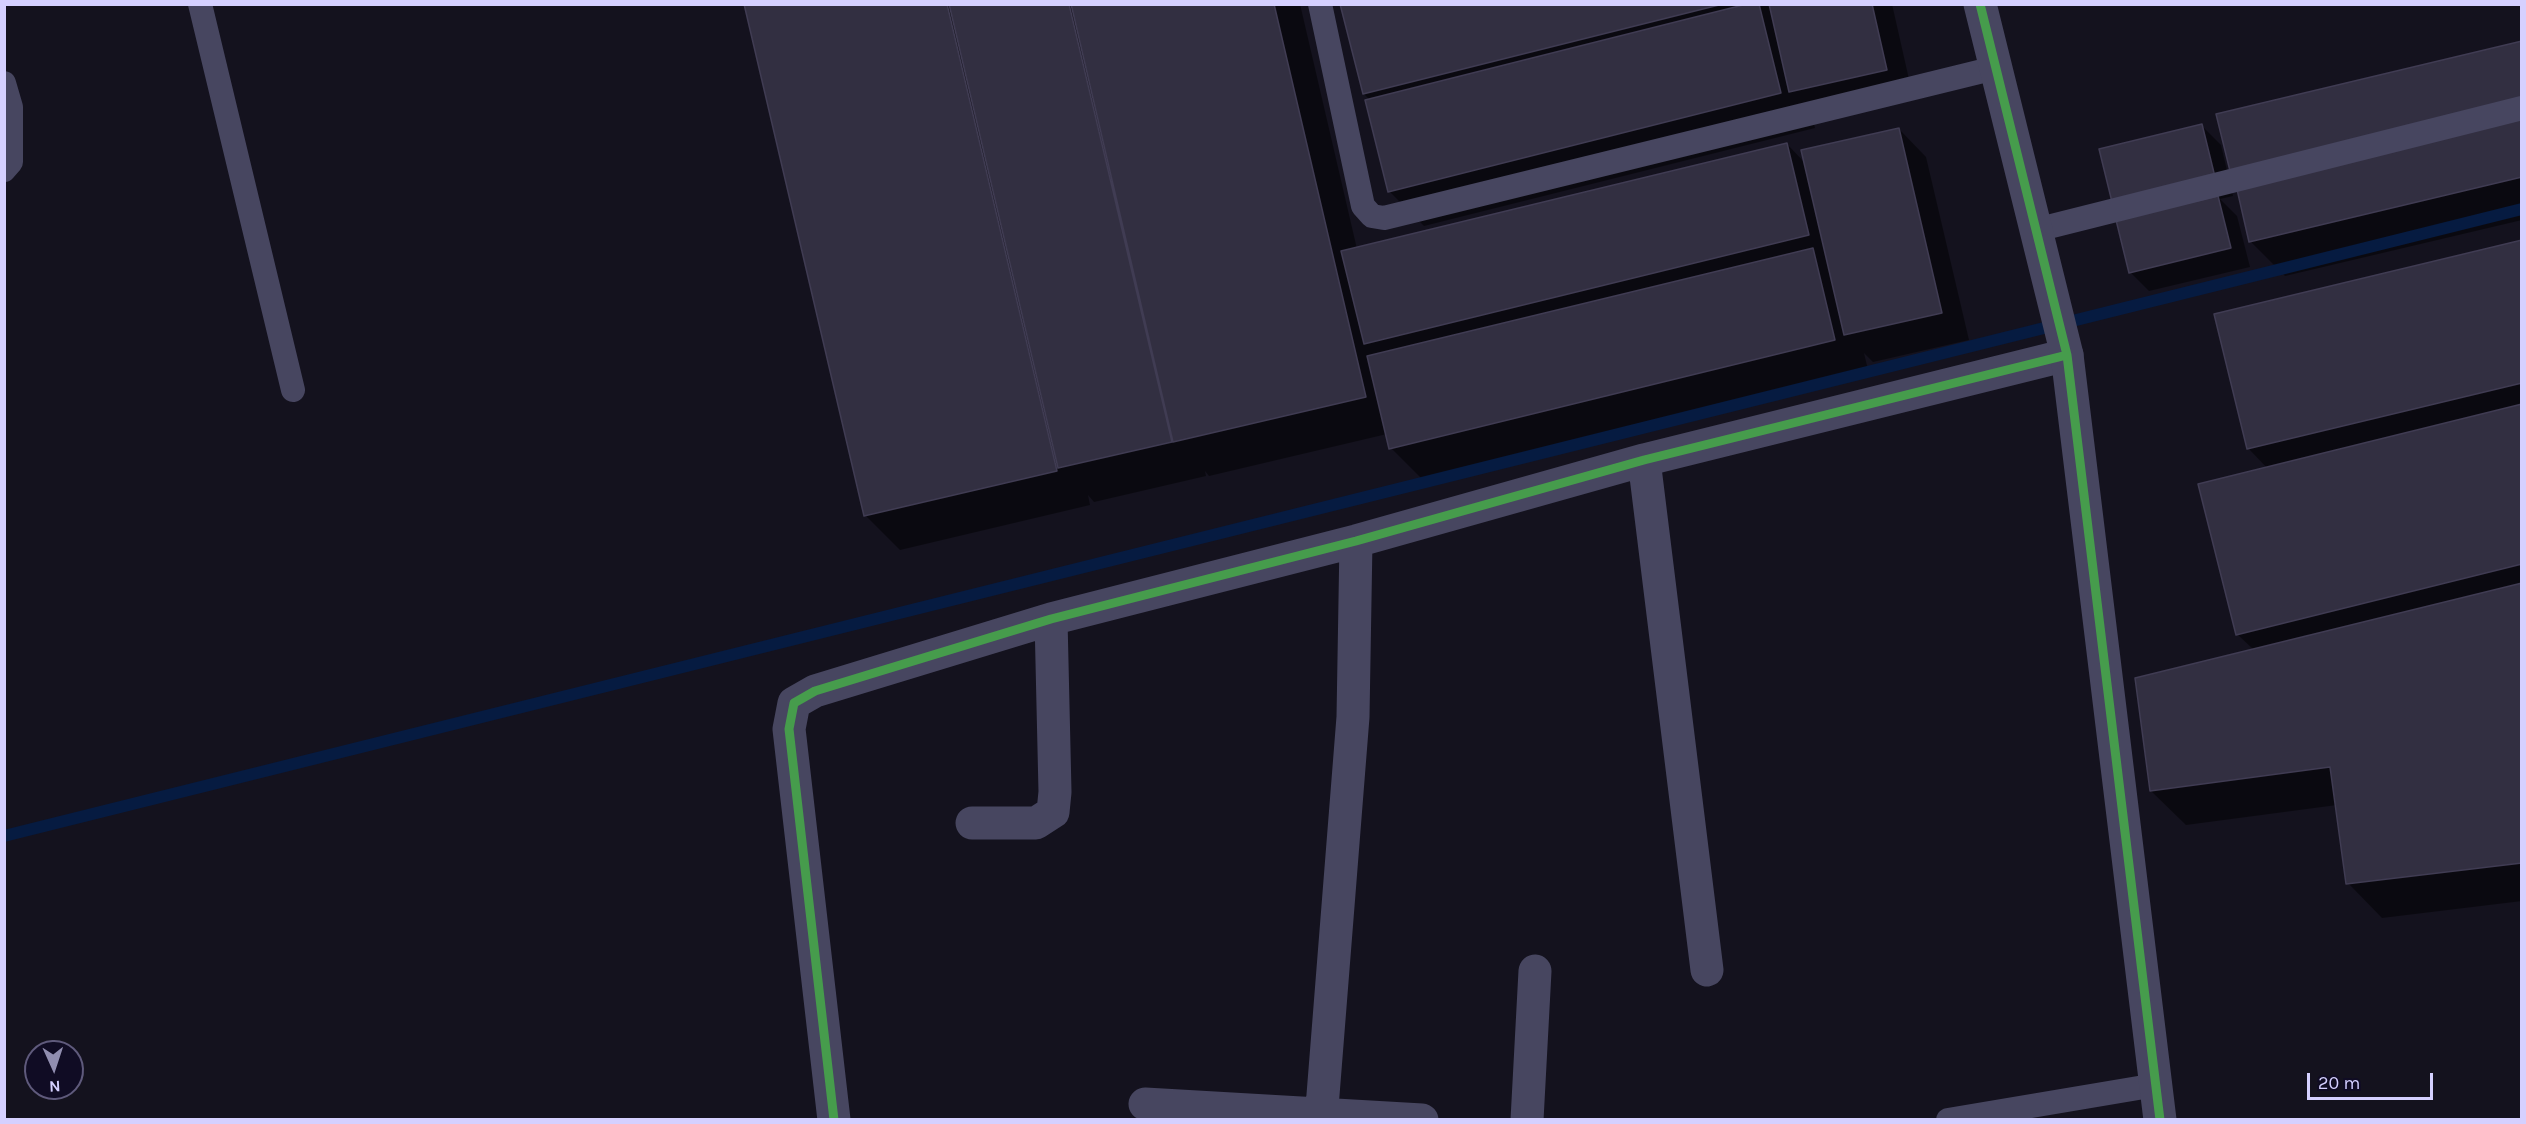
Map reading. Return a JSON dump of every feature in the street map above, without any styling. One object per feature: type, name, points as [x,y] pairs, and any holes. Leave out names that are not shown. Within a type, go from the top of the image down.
[{"type":"street","points":[[1980,4],[2066,349],[2160,1119]]},
{"type":"street","points":[[834,1119],[789,729],[794,703],[815,691],[1051,619],[1356,541],[1644,460],[2066,349]]},
{"type":"street","points":[[1644,460],[1707,970]]},
{"type":"street","points":[[1321,1116],[1353,717],[1356,541]]},
{"type":"street","points":[[972,823],[1036,823],[1053,812],[1055,792],[1051,619]]},
{"type":"street","points":[[1527,1119],[1534,971]]},
{"type":"street","points":[[1146,1104],[1321,1116],[1422,1119]]},
{"type":"lane","points":[[200,4],[293,390]]},
{"type":"lane","points":[[1320,4],[1363,206],[1372,216],[1384,218],[1995,68]]},
{"type":"lane","points":[[4,83],[11,107],[11,162],[4,170]]},
{"type":"lane","points":[[2036,230],[2522,108]]},
{"type":"lane","points":[[1948,1119],[2156,1085]]},
{"type":"building","points":[[744,4],[947,4],[1057,471],[864,516]]},
{"type":"building","points":[[949,4],[1069,4],[1172,442],[1058,468]]},
{"type":"building","points":[[1071,4],[1274,4],[1366,397],[1173,442]]},
{"type":"building","points":[[1340,4],[1723,4],[1363,94]]},
{"type":"building","points":[[1747,4],[1759,4],[1781,93],[1388,192],[1365,100]]},
{"type":"building","points":[[1769,4],[1872,4],[1887,70],[1789,92]]},
{"type":"building","points":[[2522,41],[2522,101],[2230,171],[2216,114]]},
{"type":"building","points":[[2522,117],[2522,177],[2249,242],[2236,185]]},
{"type":"building","points":[[2202,124],[2215,177],[2112,202],[2099,149]]},
{"type":"building","points":[[1899,128],[1942,313],[1844,335],[1801,150]]},
{"type":"building","points":[[1787,143],[1809,235],[1364,344],[1341,251]]},
{"type":"building","points":[[2218,196],[2231,248],[2129,273],[2116,220]]},
{"type":"building","points":[[2522,240],[2522,383],[2247,449],[2214,314]]},
{"type":"building","points":[[1813,248],[1835,340],[1389,449],[1367,356]]},
{"type":"building","points":[[2522,404],[2522,564],[2236,635],[2198,484]]},
{"type":"building","points":[[2522,583],[2522,863],[2346,884],[2330,767],[2150,791],[2135,678]]},
{"type":"waterway","points":[[4,836],[2522,209]]},
{"type":"cycle path","points":[[1980,4],[2067,355],[2160,1120]]},
{"type":"cycle path","points":[[834,1120],[789,729],[794,703],[815,691],[1051,619],[1356,541],[1644,460],[2067,355]]}]
